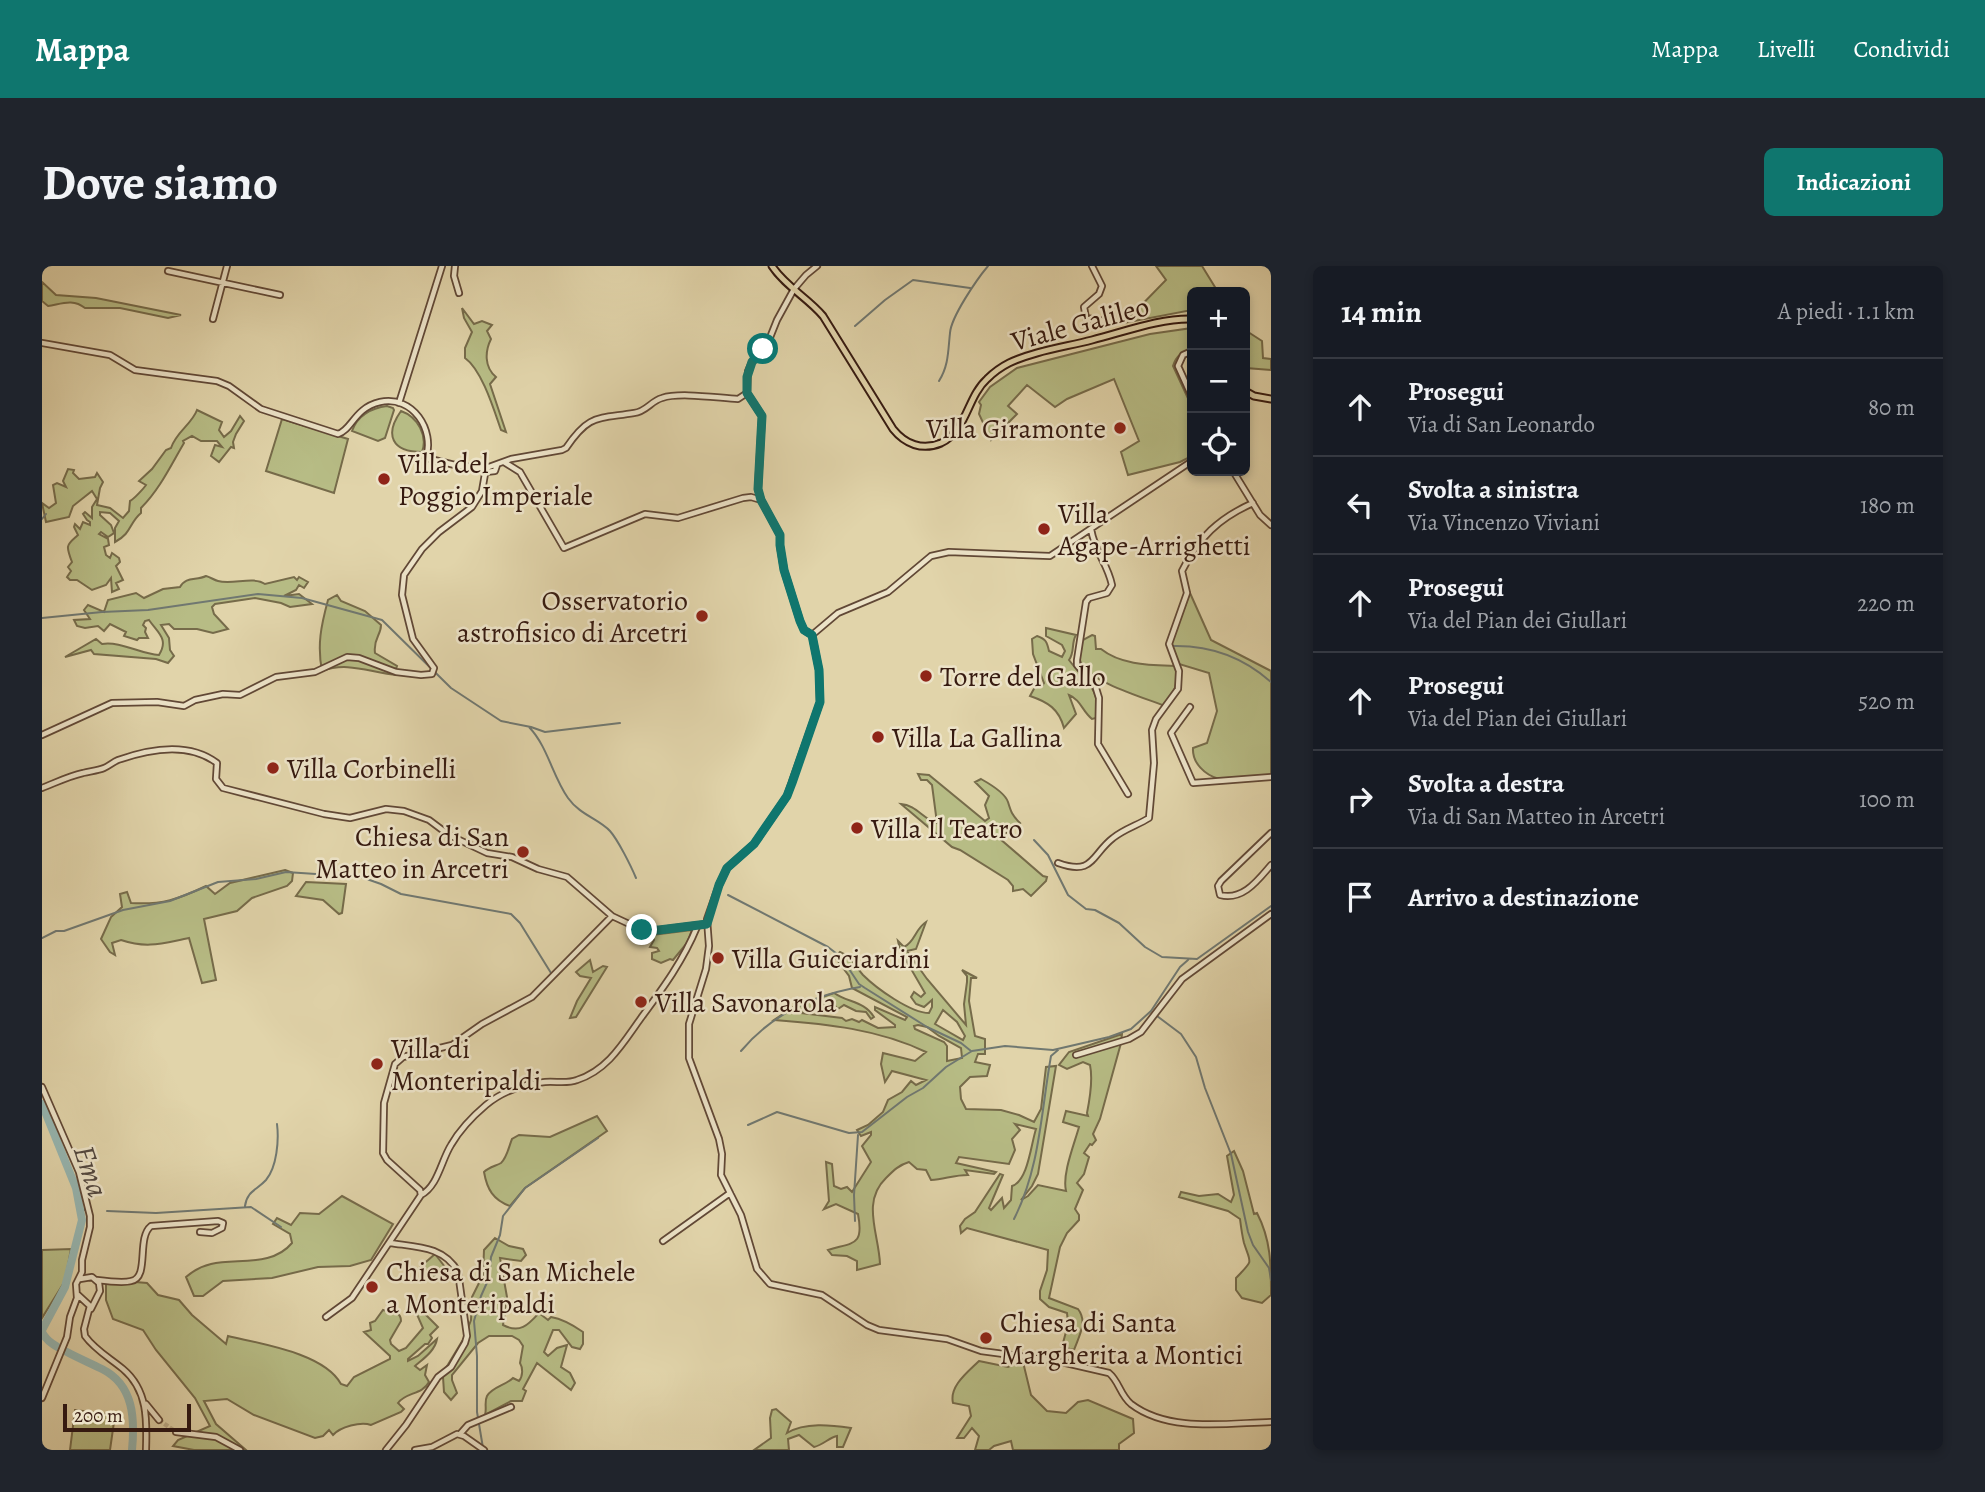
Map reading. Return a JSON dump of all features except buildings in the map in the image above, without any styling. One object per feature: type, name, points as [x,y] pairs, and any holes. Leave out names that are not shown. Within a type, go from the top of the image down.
[{"type":"main road","name":"Viale Galileo","points":[[772,266],[815,306],[893,429],[906,442],[919,446],[935,445],[951,436],[958,429],[979,387],[1006,364],[1031,355],[1164,322],[1187,320]]},
{"type":"main road","points":[[1250,395],[1271,399]]},
{"type":"street","points":[[214,319],[227,266]]},
{"type":"street","points":[[399,403],[442,266]]},
{"type":"street","points":[[455,266],[454,276],[459,293]]},
{"type":"street","points":[[817,266],[794,289],[767,345],[750,366],[747,393],[762,416],[758,489],[780,535],[784,570],[804,630],[812,635],[819,670],[820,702],[787,796],[754,844],[727,868],[719,885],[707,924],[708,960],[689,1024],[689,1058],[719,1139],[722,1154],[721,1175],[747,1230],[757,1269],[770,1284],[822,1295],[879,1330],[947,1339],[981,1351],[1057,1361],[1109,1373],[1120,1393],[1130,1403],[1162,1419],[1185,1423],[1271,1422]]},
{"type":"street","name":"Viale Galileo","points":[[1092,266],[1102,286],[1099,294],[1084,307],[1084,313],[1086,318],[1091,320],[1105,321]]},
{"type":"street","points":[[168,271],[280,295]]},
{"type":"street","points":[[42,343],[110,355],[135,370],[211,380],[229,386],[254,406],[271,414],[338,434],[366,407],[385,401],[399,403],[414,412],[425,425],[429,442],[426,458],[486,470],[504,462],[566,449],[586,424],[595,418],[636,413],[659,398],[671,396],[738,399],[747,393]]},
{"type":"street","points":[[1187,353],[1182,355],[1178,366],[1187,386]]},
{"type":"street","points":[[504,462],[520,472],[564,548],[645,514],[678,518],[743,498],[761,500]]},
{"type":"street","points":[[812,635],[842,611],[888,592],[931,556],[949,552],[1046,557],[1187,464]]},
{"type":"street","points":[[42,735],[112,704],[157,702],[184,706],[195,700],[223,694],[240,695],[276,677],[315,672],[347,657],[403,673],[432,674],[434,668],[413,639],[402,595],[404,575],[439,532],[472,508],[482,491],[486,470]]},
{"type":"street","points":[[1236,476],[1264,520],[1271,526]]},
{"type":"street","points":[[1058,863],[1072,867],[1087,866],[1093,863],[1112,839],[1149,818],[1154,763],[1152,730],[1156,719],[1178,689],[1179,671],[1169,644],[1187,593],[1182,571],[1210,529],[1253,503]]},
{"type":"street","points":[[1091,528],[1096,552],[1104,563],[1112,584],[1107,593],[1089,598],[1086,602],[1077,665],[1095,685],[1099,698],[1098,744],[1128,794]]},
{"type":"street","points":[[1190,706],[1171,733],[1193,783],[1271,777]]},
{"type":"street","points":[[42,788],[83,772],[106,767],[115,761],[167,749],[184,749],[217,762],[216,779],[223,788],[349,818],[386,809],[429,820],[460,841],[487,853],[512,857],[538,869],[567,877],[612,916],[642,930],[707,924]]},
{"type":"street","points":[[1271,833],[1221,881],[1218,886],[1220,895],[1228,896],[1249,890],[1271,865]]},
{"type":"street","points":[[1076,1055],[1129,1039],[1141,1032],[1182,979],[1271,914]]},
{"type":"street","points":[[421,1195],[420,1190],[387,1160],[383,1153],[384,1103],[395,1064],[403,1057],[452,1045],[482,1024],[532,997],[612,916]]},
{"type":"street","points":[[327,1317],[352,1298],[421,1195],[439,1173],[452,1143],[480,1111],[514,1088],[543,1082],[573,1082],[594,1072],[612,1058],[627,1041],[687,951],[697,926]]},
{"type":"street","points":[[42,1087],[75,1162],[85,1193],[90,1227],[67,1337],[42,1398]]},
{"type":"street","points":[[663,1241],[730,1193]]},
{"type":"street","points":[[79,1279],[86,1276],[107,1281],[136,1279],[142,1269],[144,1236],[151,1226],[218,1221],[223,1223],[222,1228],[212,1233],[200,1232]]},
{"type":"street","points":[[386,1450],[438,1377],[451,1367],[467,1336],[457,1272],[453,1263],[435,1250],[390,1242]]},
{"type":"street","points":[[82,1268],[86,1276]]},
{"type":"street","points":[[97,1280],[100,1287]]},
{"type":"street","points":[[107,1281],[100,1287],[84,1329],[85,1336],[129,1375],[159,1420]]},
{"type":"street","points":[[77,1293],[90,1306],[90,1313]]},
{"type":"street","points":[[74,1306],[81,1300],[96,1297]]},
{"type":"street","points":[[144,1401],[147,1416],[146,1450]]},
{"type":"street","points":[[415,1450],[432,1447],[460,1434],[468,1425],[511,1407]]},
{"type":"street","points":[[176,1432],[216,1437],[240,1450]]},
{"type":"street","points":[[460,1434],[483,1450]]},
{"type":"green space","points":[[1156,266],[1202,266],[1215,287],[1187,287],[1187,311],[1124,323],[1166,280]]},
{"type":"green space","points":[[42,282],[56,295],[96,298],[181,315],[168,318],[120,308],[85,308],[71,302],[48,306],[42,301]]},
{"type":"green space","points":[[462,308],[474,324],[482,321],[492,325],[487,331],[491,339],[487,359],[489,369],[496,377],[490,384],[506,432],[501,430],[482,381],[465,358],[465,348],[472,332]]},
{"type":"green space","points":[[1187,329],[1187,350],[1176,359],[1173,366],[1187,396],[1187,458],[1128,475],[1121,452],[1139,441],[1114,379],[1055,407],[1027,385],[1008,406],[1017,414],[991,440],[979,414],[979,402],[990,387],[1017,368],[1150,334]]},
{"type":"green space","points":[[1250,333],[1262,341],[1263,358],[1271,359],[1271,370],[1250,368]]},
{"type":"green space","points":[[387,406],[394,410],[385,438],[378,441],[352,431],[357,421],[365,414]]},
{"type":"green space","points":[[197,410],[222,422],[219,430],[224,437],[240,416],[244,421],[233,442],[234,448],[231,447],[219,462],[211,456],[215,445],[222,447],[217,441],[201,441],[192,436],[183,441],[165,477],[141,508],[141,513],[125,535],[115,542],[115,528],[119,521],[110,513],[100,512],[114,533],[108,537],[101,532],[99,534],[108,539],[109,545],[104,547],[106,555],[110,558],[112,553],[119,558],[120,562],[116,566],[123,580],[116,583],[119,589],[112,592],[111,578],[106,585],[92,590],[77,580],[70,580],[67,577],[71,571],[68,567],[72,562],[68,548],[69,543],[78,535],[75,524],[80,529],[83,522],[90,525],[83,514],[85,512],[92,518],[92,507],[97,499],[92,491],[73,506],[69,517],[46,522],[42,503],[49,508],[56,503],[53,485],[57,483],[66,487],[63,481],[68,469],[74,470],[73,473],[79,479],[95,477],[97,473],[103,482],[97,505],[110,508],[123,518],[129,511],[130,501],[146,485],[139,481],[166,450],[171,448]]},
{"type":"green space","points":[[401,411],[417,422],[424,440],[422,452],[404,449],[394,440],[393,428]]},
{"type":"green space","points":[[282,419],[348,439],[334,493],[266,471]]},
{"type":"green space","points":[[206,576],[216,581],[255,581],[265,584],[294,577],[297,580],[299,577],[308,582],[304,588],[299,585],[296,590],[284,596],[299,594],[312,604],[290,607],[255,598],[215,604],[212,607],[214,614],[228,629],[213,633],[197,629],[174,629],[169,624],[161,625],[169,638],[170,650],[174,656],[168,663],[156,659],[94,654],[91,650],[65,657],[96,639],[102,644],[116,644],[159,655],[163,640],[149,620],[143,625],[148,638],[137,640],[124,636],[126,632],[110,624],[104,631],[98,626],[77,626],[74,620],[90,619],[84,610],[88,605],[104,612],[108,600],[136,593],[144,598],[163,589],[180,587],[188,580]]},
{"type":"green space","points":[[1190,593],[1211,640],[1271,671],[1271,776],[1219,779],[1204,771],[1195,759],[1193,748],[1207,743],[1217,711],[1209,673],[1179,664],[1171,643]]},
{"type":"green space","points":[[337,595],[341,601],[365,611],[381,625],[375,653],[397,666],[396,669],[378,666],[397,675],[350,667],[322,671],[320,636],[323,618],[328,600]]},
{"type":"green space","points":[[1046,628],[1076,635],[1069,660],[1094,692],[1097,700],[1096,718],[1092,719],[1069,695],[1076,714],[1064,728],[1052,707],[1030,696],[1036,685],[1042,686],[1044,683],[1033,654],[1032,639],[1037,636],[1042,638],[1049,651],[1062,657],[1065,651],[1062,645],[1046,636]]},
{"type":"green space","points":[[1095,636],[1096,649],[1117,658],[1136,663],[1175,666],[1177,682],[1165,706],[1106,683],[1086,670],[1080,661],[1081,641]]},
{"type":"green space","points":[[918,774],[929,775],[985,821],[989,818],[985,805],[989,796],[975,782],[981,779],[1001,792],[1020,823],[999,838],[1047,877],[1046,881],[1031,896],[1023,889],[1013,891],[1008,880],[952,847],[901,804],[937,823],[932,785],[927,780],[921,780]]},
{"type":"green space","points":[[285,870],[293,873],[292,881],[287,886],[252,898],[237,911],[204,919],[216,980],[202,983],[189,938],[148,945],[121,940],[112,943],[115,955],[101,939],[111,917],[122,907],[120,894],[127,892],[131,903],[161,902],[179,898],[206,886],[215,894],[230,883]]},
{"type":"green space","points":[[306,882],[346,884],[342,913],[339,914],[323,900],[296,896]]},
{"type":"green space","points":[[926,922],[916,949],[907,951],[966,1025],[964,1004],[967,976],[962,970],[977,978],[971,978],[969,1001],[975,1036],[985,1039],[985,1054],[978,1054],[975,1062],[990,1065],[987,1076],[970,1077],[960,1087],[961,1099],[966,1109],[1001,1110],[1034,1122],[1041,1109],[1046,1067],[1056,1066],[1038,1174],[1021,1200],[1038,1185],[1066,1191],[1067,1168],[1079,1127],[1063,1122],[1066,1111],[1088,1116],[1090,1065],[1083,1062],[1067,1069],[1059,1065],[1069,1052],[1122,1034],[1100,1119],[1093,1134],[1096,1140],[1084,1153],[1089,1157],[1084,1174],[1077,1183],[1083,1190],[1075,1209],[1079,1220],[1067,1233],[1060,1247],[1049,1298],[1078,1309],[1081,1314],[1082,1329],[1074,1350],[1062,1347],[1067,1313],[1049,1307],[1040,1299],[1047,1270],[1048,1250],[967,1228],[961,1233],[960,1226],[975,1212],[1000,1174],[1003,1175],[989,1208],[991,1210],[1002,1198],[1004,1208],[1011,1200],[1012,1186],[1025,1170],[1036,1129],[1015,1124],[1020,1130],[1012,1139],[1015,1150],[1009,1164],[959,1157],[956,1163],[996,1172],[994,1174],[965,1170],[968,1175],[931,1180],[926,1170],[917,1169],[909,1162],[894,1170],[874,1197],[873,1219],[880,1264],[857,1270],[857,1261],[847,1256],[832,1255],[828,1250],[855,1241],[860,1232],[860,1224],[858,1214],[836,1204],[824,1209],[829,1201],[826,1162],[832,1164],[834,1186],[841,1189],[847,1187],[852,1192],[871,1162],[862,1146],[871,1132],[861,1136],[857,1130],[868,1125],[883,1112],[888,1100],[902,1092],[911,1081],[916,1085],[926,1080],[892,1071],[885,1082],[881,1064],[883,1053],[915,1061],[926,1052],[871,1033],[774,1020],[795,1006],[834,993],[861,1005],[874,1017],[871,1019],[866,1012],[844,1005],[838,1009],[832,1003],[801,1013],[842,1018],[846,1021],[862,1020],[878,1028],[895,1027],[875,1010],[875,1007],[905,1020],[907,1017],[852,988],[849,976],[835,957],[840,952],[848,956],[863,975],[885,993],[904,1005],[929,1013],[932,1000],[924,1007],[916,1004],[911,997],[914,992],[921,997],[925,993],[900,950],[898,941],[904,947],[908,945]],"holes":[[[943,1010],[957,1022],[965,1036],[963,1040],[935,1024]],[[914,1026],[927,1027],[961,1048],[962,1058],[947,1061],[947,1046],[944,1042],[915,1029]]]},
{"type":"green space","points":[[692,930],[687,943],[673,960],[661,963],[652,959],[652,953],[659,951],[650,947],[654,940],[652,935]]},
{"type":"green space","points":[[590,960],[593,972],[603,966],[607,967],[576,1017],[570,1018],[591,978],[580,976],[576,972]]},
{"type":"green space","points":[[597,1116],[607,1131],[525,1188],[510,1206],[499,1201],[492,1193],[484,1172],[503,1161],[512,1139],[519,1135],[550,1137]]},
{"type":"green space","points":[[1234,1151],[1243,1171],[1254,1214],[1257,1213],[1262,1223],[1268,1243],[1271,1295],[1262,1303],[1242,1298],[1236,1290],[1236,1278],[1249,1262],[1240,1219],[1228,1211],[1179,1197],[1181,1192],[1199,1196],[1218,1194],[1231,1202],[1234,1195],[1227,1156]]},
{"type":"green space","points":[[342,1196],[393,1224],[371,1260],[350,1266],[318,1267],[272,1278],[223,1281],[203,1296],[194,1296],[186,1277],[211,1264],[275,1256],[292,1243],[290,1234],[273,1224],[277,1218],[291,1225],[300,1213],[319,1214]]},
{"type":"green space","points":[[495,1238],[509,1246],[523,1249],[526,1255],[521,1261],[500,1258],[507,1297],[503,1325],[519,1328],[539,1313],[548,1320],[551,1317],[560,1319],[583,1332],[583,1344],[580,1349],[572,1347],[559,1330],[553,1330],[544,1352],[548,1356],[557,1348],[567,1345],[561,1367],[570,1373],[575,1383],[571,1390],[537,1363],[523,1389],[526,1391],[522,1401],[511,1401],[485,1415],[489,1393],[513,1378],[519,1381],[520,1379],[523,1346],[519,1340],[512,1336],[489,1336],[478,1343],[452,1375],[457,1393],[451,1400],[444,1392],[443,1377],[471,1320],[472,1297],[483,1275],[484,1250]]},
{"type":"green space","points":[[71,1249],[65,1281],[42,1318],[42,1250]]},
{"type":"green space","points":[[435,1254],[445,1267],[429,1280],[419,1268]]},
{"type":"green space","points":[[111,1280],[147,1283],[158,1295],[179,1300],[226,1344],[228,1336],[290,1351],[321,1365],[333,1373],[341,1384],[347,1386],[354,1377],[390,1359],[364,1332],[371,1330],[370,1323],[375,1321],[383,1310],[399,1315],[401,1321],[390,1340],[399,1351],[406,1348],[423,1328],[415,1310],[419,1308],[438,1327],[430,1335],[432,1338],[428,1344],[408,1361],[437,1339],[431,1351],[415,1366],[420,1370],[427,1365],[425,1375],[429,1382],[422,1389],[401,1399],[398,1403],[404,1409],[401,1412],[371,1425],[351,1426],[333,1435],[329,1430],[323,1436],[315,1438],[254,1415],[227,1399],[204,1401],[216,1424],[246,1450],[194,1450],[173,1446],[178,1440],[210,1426],[195,1398],[143,1330],[113,1319],[106,1300],[106,1282]]},
{"type":"green space","points":[[979,1361],[1008,1367],[1023,1362],[1031,1395],[1047,1411],[1066,1413],[1078,1402],[1088,1400],[1133,1419],[1134,1433],[1119,1444],[1119,1450],[1013,1450],[1011,1441],[989,1450],[975,1450],[979,1436],[972,1428],[964,1438],[957,1438],[971,1416],[969,1406],[953,1403],[953,1397],[960,1380]]},
{"type":"green space","points":[[776,1409],[791,1422],[787,1433],[810,1426],[851,1428],[843,1447],[837,1447],[837,1436],[814,1447],[799,1435],[788,1439],[789,1450],[754,1450],[771,1438],[770,1418],[772,1410]]},
{"type":"green space","points":[[75,1410],[115,1415],[110,1450],[70,1450]]},
{"type":"waterway","points":[[939,381],[946,363],[951,326],[971,289],[988,266]]},
{"type":"waterway","points":[[855,326],[913,280],[970,288]]},
{"type":"waterway","points":[[42,519],[46,514]]},
{"type":"waterway","points":[[42,618],[148,610],[258,594],[302,598],[382,620],[451,688],[501,721],[545,732],[620,723]]},
{"type":"waterway","points":[[1172,646],[1225,654],[1249,666],[1271,682]]},
{"type":"waterway","points":[[529,727],[541,743],[568,798],[578,809],[610,831],[636,878]]},
{"type":"waterway","points":[[1034,840],[1048,855],[1068,895],[1086,909],[1095,910],[1119,923],[1145,947],[1162,957],[1197,959],[1271,906]]},
{"type":"waterway","points":[[42,938],[123,910],[170,901],[218,882],[256,879],[286,872],[361,877],[401,894],[511,914],[520,923],[551,973]]},
{"type":"waterway","points":[[728,895],[828,947],[841,957],[859,984],[971,1051]]},
{"type":"waterway","points":[[748,1125],[777,1112],[849,1133],[862,1132],[923,1088],[946,1067],[972,1051],[1005,1046],[1053,1050],[1131,1029],[1151,1011],[1180,967],[1188,960]]},
{"type":"waterway","points":[[741,1051],[766,1027],[795,1008],[826,995],[860,987]]},
{"type":"waterway","points":[[1157,1016],[1181,1034],[1196,1057],[1231,1154],[1248,1232],[1253,1245],[1269,1268],[1271,1280]]},
{"type":"waterway","points":[[1014,1219],[1023,1200],[1034,1160],[1051,1056],[1058,1050]]},
{"type":"waterway","name":"Ema","points":[[42,1104],[76,1188],[82,1220],[65,1287],[42,1330]]},
{"type":"waterway","points":[[245,1206],[250,1194],[266,1180],[273,1168],[277,1124]]},
{"type":"waterway","points":[[855,1221],[858,1135]]},
{"type":"waterway","points":[[483,1448],[477,1412],[474,1321],[489,1278],[491,1257],[500,1235],[503,1216],[525,1188],[598,1138]]},
{"type":"waterway","points":[[107,1211],[156,1213],[251,1207],[281,1227]]},
{"type":"waterway","name":"Ema","points":[[81,1210],[86,1210]]},
{"type":"waterway","name":"Ema","points":[[42,1332],[53,1344],[102,1369],[121,1384],[132,1415],[132,1450]]},
{"type":"tunnel","points":[[159,1420],[176,1432]]},
{"type":"place","name":"Villa Giramonte","points":[[1120,428]]},
{"type":"place","name":"Villa del Poggio Imperiale","points":[[384,479]]},
{"type":"place","name":"Villa Agape-Arrighetti","points":[[1044,529]]},
{"type":"place","name":"Osservatorio astrofisico di Arcetri","points":[[702,616]]},
{"type":"place","name":"Torre del Gallo","points":[[926,676]]},
{"type":"place","name":"Villa La Gallina","points":[[878,737]]},
{"type":"place","name":"Villa Corbinelli","points":[[273,768]]},
{"type":"place","name":"Villa Il Teatro","points":[[857,828]]},
{"type":"place","name":"Chiesa di San Matteo in Arcetri","points":[[523,852]]},
{"type":"place","name":"Villa Guicciardini","points":[[718,958]]},
{"type":"place","name":"Villa Savonarola","points":[[641,1002]]},
{"type":"place","name":"Villa di Monteripaldi","points":[[377,1064]]},
{"type":"place","name":"Chiesa di San Michele a Monteripaldi","points":[[372,1287]]},
{"type":"place","name":"Chiesa di Santa Margherita a Montici","points":[[986,1338]]},
{"type":"route","points":[[642,930],[707,924],[727,868],[754,844],[787,796],[820,702],[819,670],[812,635],[804,630],[800,621],[784,570],[778,527],[761,500],[758,489],[762,416],[747,393],[747,377],[752,362],[763,349]]}]
